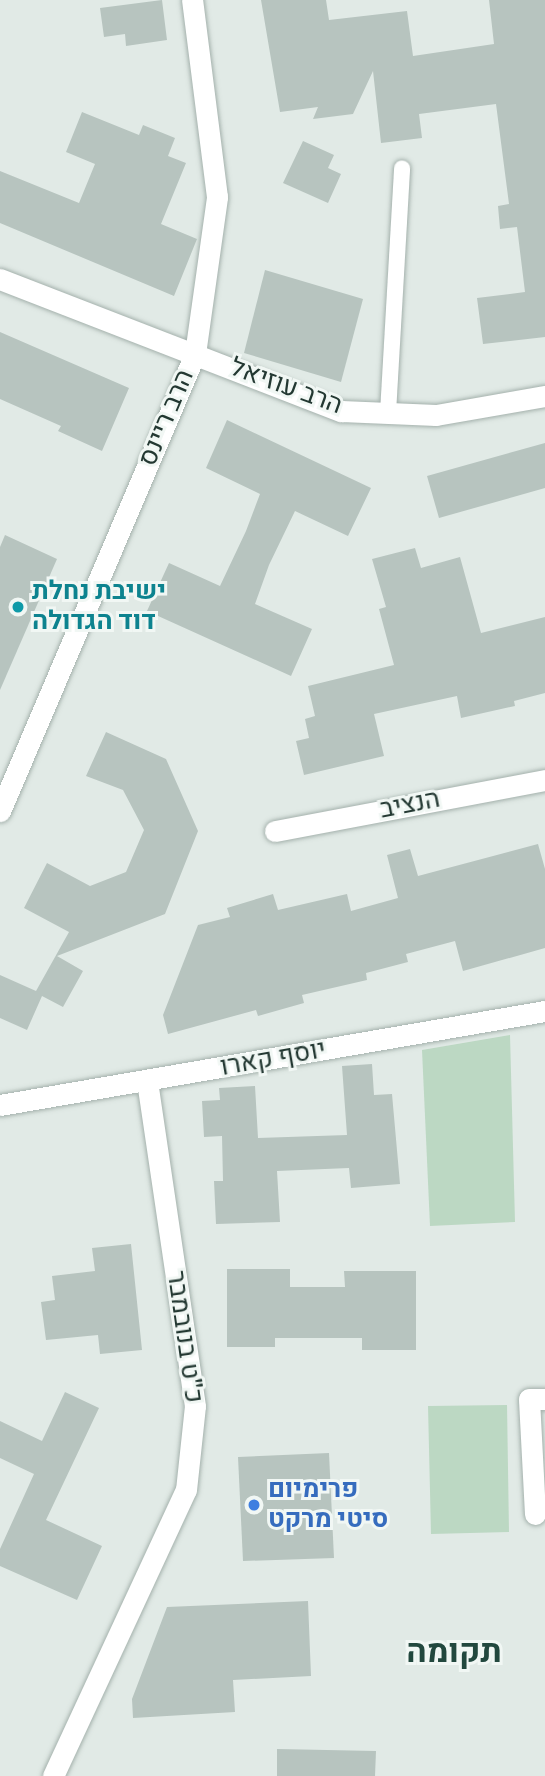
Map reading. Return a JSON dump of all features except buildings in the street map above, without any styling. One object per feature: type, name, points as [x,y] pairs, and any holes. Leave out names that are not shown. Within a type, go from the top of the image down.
[{"type":"street","name":"הרב ריינס","points":[[0,811],[195,354],[218,197],[192,0]]},
{"type":"street","name":"הרב עוזיאל","points":[[0,279],[341,411],[436,415],[545,396]]},
{"type":"street","name":"הנציב","points":[[275,831],[545,780]]},
{"type":"street","name":"יוסף קארו","points":[[0,1105],[545,1011]]},
{"type":"street","name":"כ\"ט בנובמבר","points":[[53,1776],[186,1490],[195,1406],[147,1081]]},
{"type":"street","points":[[536,1514],[529,1399],[545,1399]]},
{"type":"lane","points":[[388,413],[402,168]]},
{"type":"green space","points":[[510,1035],[515,1222],[430,1226],[422,1050]]},
{"type":"green space","points":[[507,1405],[509,1532],[431,1534],[428,1406]]},
{"type":"place","name":"ישיבת נחלת דוד הגדולה","points":[[18,607]]},
{"type":"place","name":"פרימיום סיטי מרקט","points":[[254,1505]]},
{"type":"district","name":"תקומה","points":[[454,1652]]}]
